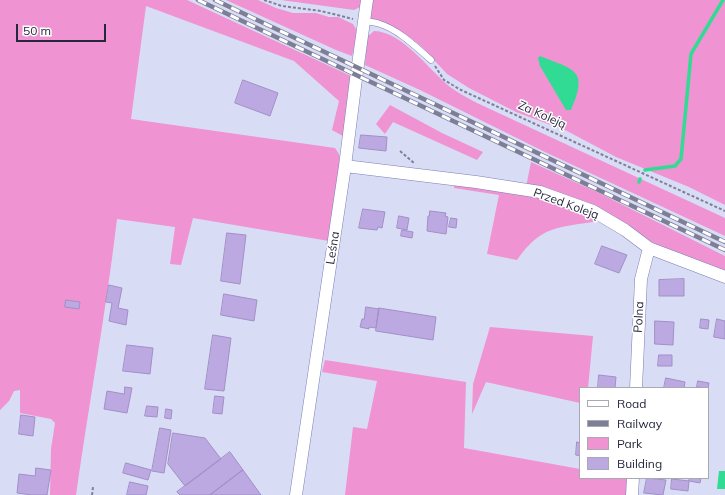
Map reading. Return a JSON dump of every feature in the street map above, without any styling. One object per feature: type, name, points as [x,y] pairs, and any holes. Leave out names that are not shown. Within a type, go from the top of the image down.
[{"type":"street","name":"Leśna","points":[[296,495],[345,166],[367,0]]},
{"type":"street","name":"Przed Koleją","points":[[345,166],[476,182],[540,192],[593,211],[625,230],[649,248],[725,277]]},
{"type":"street","name":"Polna","points":[[636,387],[640,279],[649,248]]},
{"type":"street","points":[[632,495],[633,479]]},
{"type":"lane","points":[[364,21],[380,24],[405,38],[431,60]]},
{"type":"path","points":[[264,0],[282,6],[321,11],[364,21]]},
{"type":"path","name":"Za Koleją","points":[[431,60],[444,80],[452,86],[725,211]]},
{"type":"path","points":[[92,495],[94,487]]},
{"type":"green space","points":[[0,0],[187,0],[351,76],[343,136],[332,130],[339,101],[294,61],[146,6],[131,119],[335,148],[339,154],[341,168],[329,241],[193,218],[181,265],[170,264],[175,227],[117,219],[108,288],[76,495],[50,495],[51,449],[55,423],[51,419],[20,413],[20,390],[14,391],[9,401],[0,410]]},
{"type":"green space","points":[[226,0],[258,0],[276,8],[293,13],[316,13],[329,17],[338,17],[353,24],[356,29],[357,36],[352,56],[336,50]]},
{"type":"green space","points":[[281,0],[363,0],[362,6],[354,10]]},
{"type":"green space","points":[[372,0],[725,0],[725,205],[689,187],[616,157],[567,131],[516,112],[469,88],[447,74],[422,47],[411,38],[370,18]]},
{"type":"green space","points":[[374,31],[385,33],[395,38],[415,53],[450,87],[477,103],[725,218],[725,236],[545,152],[420,90],[365,65],[367,37]]},
{"type":"green space","points":[[390,105],[442,133],[483,152],[477,160],[393,122],[385,134],[376,124]]},
{"type":"green space","points":[[531,162],[597,192],[725,256],[725,273],[680,256],[625,226],[526,187]]},
{"type":"green space","points":[[454,185],[510,192],[547,200],[582,212],[598,221],[562,227],[543,234],[526,248],[517,260],[487,254],[499,195],[454,188]]},
{"type":"green space","points":[[490,327],[593,336],[588,387],[579,387],[579,403],[486,382],[472,414],[473,384]]},
{"type":"green space","points":[[325,360],[466,382],[464,448],[579,469],[579,479],[627,479],[626,495],[345,495],[353,427],[367,429],[377,381],[322,372]]},
{"type":"shaded area","points":[[540,56],[569,68],[575,73],[579,86],[571,110],[566,110],[540,66],[538,58]]},
{"type":"shaded area","points":[[719,471],[725,471],[725,489],[717,489]]},
{"type":"building","points":[[243,80],[278,93],[270,116],[235,103]]},
{"type":"building","points":[[361,135],[387,137],[386,151],[359,148]]},
{"type":"building","points":[[363,209],[385,212],[382,228],[378,227],[377,230],[359,228]]},
{"type":"building","points":[[430,211],[446,213],[445,216],[448,217],[446,234],[427,231],[428,216]]},
{"type":"building","points":[[399,216],[409,218],[407,230],[397,228]]},
{"type":"building","points":[[451,218],[457,219],[456,228],[449,227]]},
{"type":"building","points":[[402,230],[413,232],[412,238],[401,236]]},
{"type":"building","points":[[227,233],[246,235],[240,284],[221,281]]},
{"type":"building","points":[[602,246],[627,255],[619,273],[595,264]]},
{"type":"building","points":[[684,279],[684,296],[659,296],[659,280]]},
{"type":"building","points":[[109,285],[122,288],[118,308],[128,310],[126,325],[109,321],[112,303],[106,302]]},
{"type":"building","points":[[224,294],[257,300],[254,321],[221,315]]},
{"type":"building","points":[[66,300],[80,302],[79,309],[65,307]]},
{"type":"building","points":[[366,307],[379,309],[376,328],[369,327],[369,329],[360,327],[362,319],[364,319]]},
{"type":"building","points":[[379,308],[436,317],[433,340],[376,331]]},
{"type":"building","points":[[701,319],[709,320],[708,329],[700,328]]},
{"type":"building","points":[[717,319],[725,321],[725,339],[714,337]]},
{"type":"building","points":[[655,321],[674,322],[673,345],[655,344]]},
{"type":"building","points":[[213,335],[231,338],[224,391],[205,389]]},
{"type":"building","points":[[127,345],[153,348],[150,374],[123,371]]},
{"type":"building","points":[[659,355],[672,355],[672,366],[658,366]]},
{"type":"building","points":[[599,375],[616,377],[615,387],[598,387]]},
{"type":"building","points":[[666,378],[685,382],[684,387],[664,387]]},
{"type":"building","points":[[698,381],[709,383],[708,387],[697,387]]},
{"type":"building","points":[[125,387],[132,388],[127,413],[104,409],[107,391],[124,394]]},
{"type":"building","points":[[215,396],[224,397],[222,414],[213,413]]},
{"type":"building","points":[[147,406],[158,407],[157,417],[145,416]]},
{"type":"building","points":[[166,409],[172,410],[171,419],[165,418]]},
{"type":"building","points":[[21,415],[35,417],[33,436],[19,434]]},
{"type":"building","points":[[160,428],[171,430],[164,473],[152,471]]},
{"type":"building","points":[[173,433],[205,438],[221,459],[185,486],[168,464]]},
{"type":"building","points":[[577,442],[579,443],[579,456],[576,455]]},
{"type":"building","points":[[230,452],[243,470],[210,495],[180,495],[177,492]]},
{"type":"building","points":[[126,463],[151,470],[148,480],[123,473]]},
{"type":"building","points":[[36,468],[51,470],[47,495],[17,493],[19,474],[35,476]]},
{"type":"building","points":[[243,470],[261,495],[210,495]]},
{"type":"building","points":[[647,479],[666,480],[663,495],[644,493]]},
{"type":"building","points":[[672,479],[689,481],[688,491],[671,489]]},
{"type":"building","points":[[690,479],[701,479],[700,483],[689,481]]},
{"type":"building","points":[[130,482],[148,486],[146,495],[127,495]]},
{"type":"waterway","points":[[645,170],[675,166],[681,159],[691,54],[723,0]]},
{"type":"railway","points":[[198,0],[725,250]]},
{"type":"railway","points":[[215,0],[725,242]]}]
